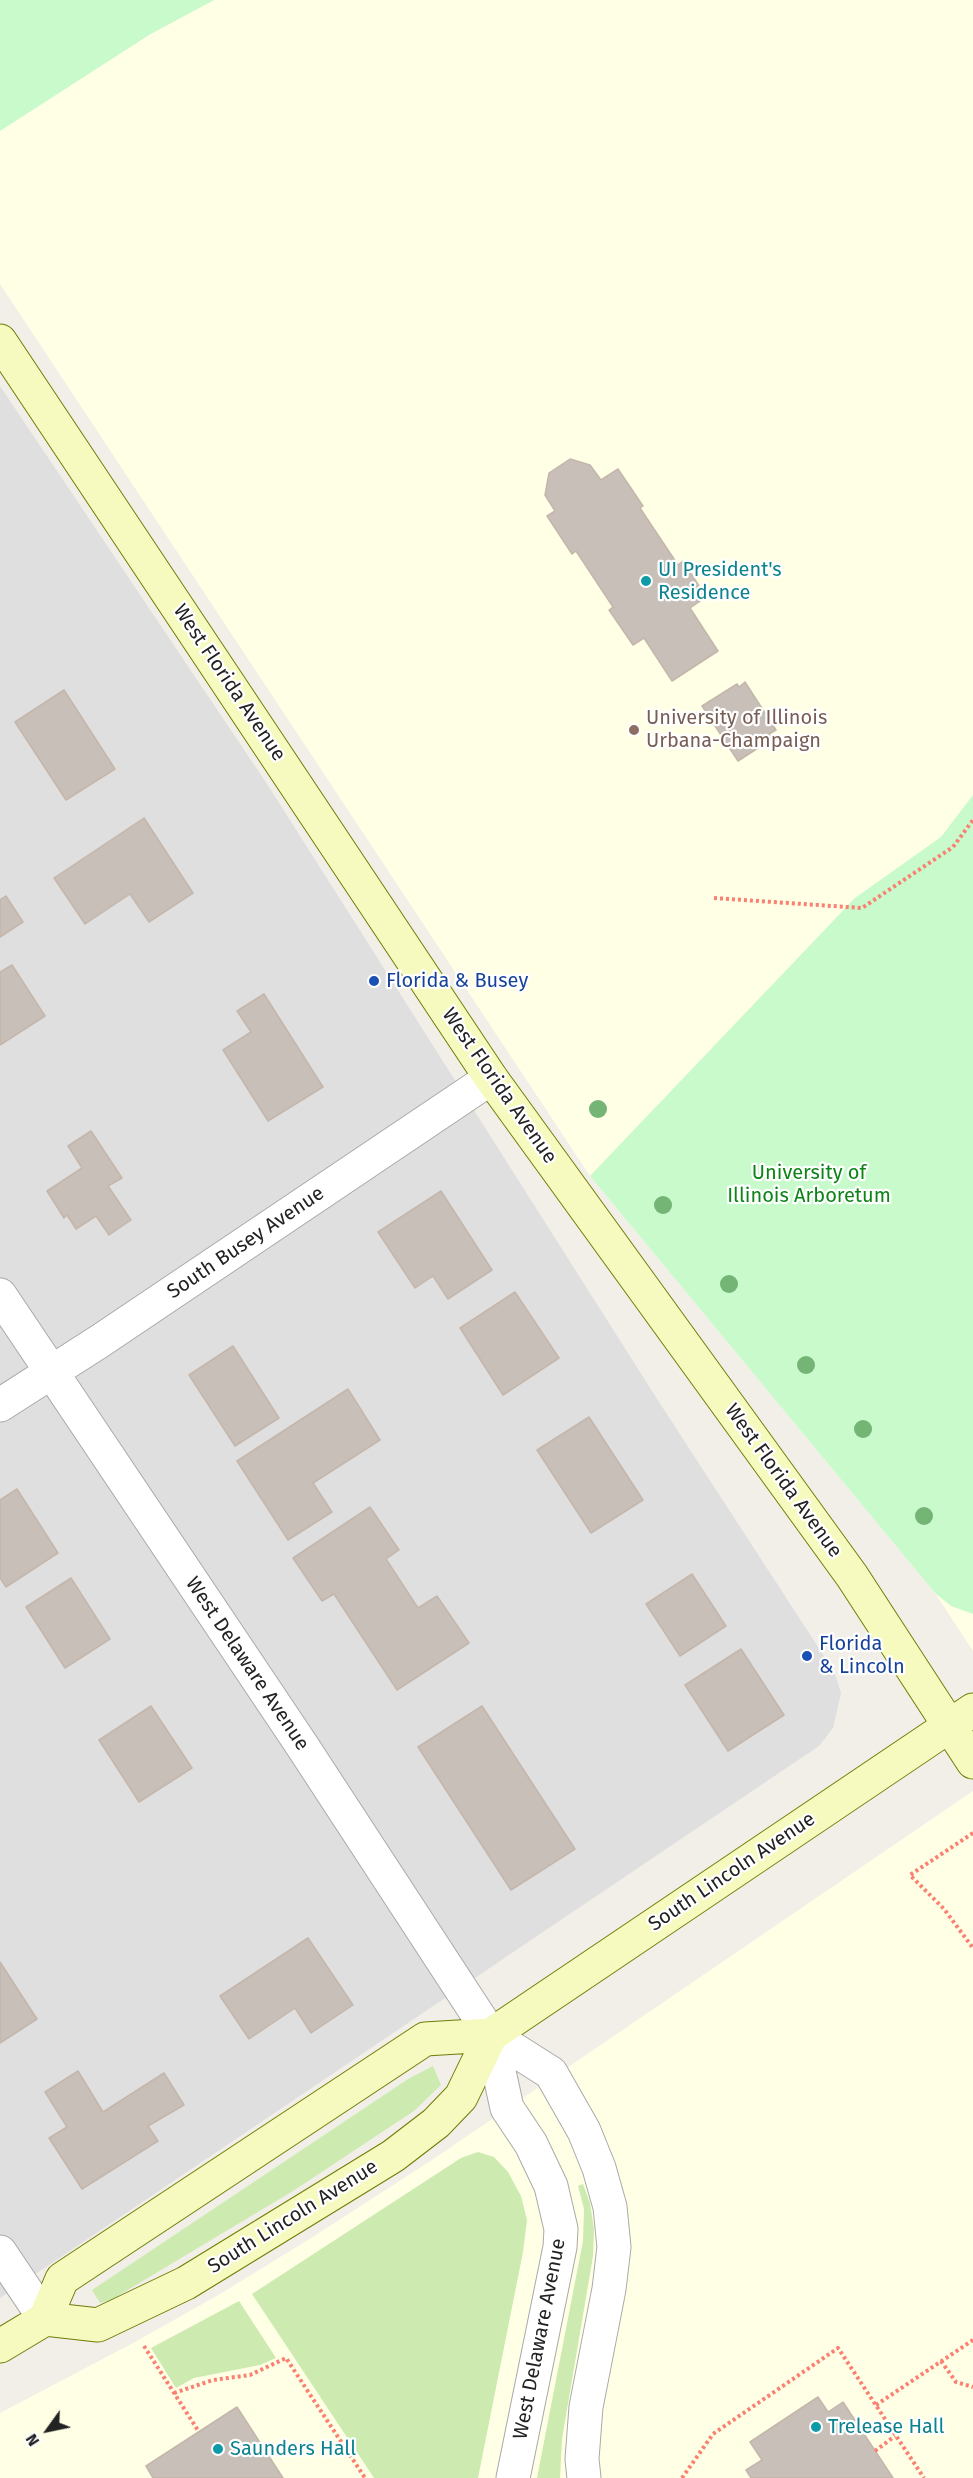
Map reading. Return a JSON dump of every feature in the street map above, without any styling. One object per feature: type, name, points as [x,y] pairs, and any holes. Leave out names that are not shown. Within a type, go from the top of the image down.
[{"type":"main road","name":"West Florida Avenue","points":[[0,341],[491,1077],[852,1576],[962,1718],[973,1762]]},
{"type":"main road","name":"South Lincoln Avenue","points":[[45,2319],[99,2325],[186,2283],[393,2156],[436,2123],[461,2097],[491,2035],[962,1718]]},
{"type":"main road","points":[[0,2346],[45,2319],[62,2279],[425,2038],[491,2035]]},
{"type":"street","name":"South Busey Avenue","points":[[0,1405],[491,1077]]},
{"type":"street","name":"West Delaware Avenue","points":[[0,1295],[301,1744],[491,2035],[507,2109],[531,2144],[551,2186],[561,2229],[560,2247],[513,2478]]},
{"type":"street","name":"West Delaware Avenue","points":[[491,2035],[551,2073],[584,2131],[599,2168],[609,2206],[614,2247],[609,2289],[586,2407],[582,2459],[584,2478]]},
{"type":"street","points":[[0,2252],[45,2319]]},
{"type":"path","points":[[714,898],[862,908],[953,847],[973,820]]},
{"type":"path","points":[[973,1833],[910,1875],[944,1909],[973,1948]]},
{"type":"path","points":[[876,2405],[973,2340]]},
{"type":"path","points":[[144,2346],[199,2432]]},
{"type":"path","points":[[682,2478],[712,2434],[838,2348],[924,2478]]},
{"type":"path","points":[[174,2392],[213,2380],[250,2375],[286,2358],[365,2478]]},
{"type":"path","points":[[941,2361],[956,2382],[973,2387]]},
{"type":"path","points":[[875,2451],[895,2436]]},
{"type":"shaded area","name":"University of Illinois Urbana-Champaign","points":[[0,0],[973,0],[973,1651],[935,1593],[590,1176],[0,284]]},
{"type":"shaded area","points":[[0,386],[269,787],[659,1402],[822,1653],[836,1677],[841,1693],[833,1728],[819,1746],[0,2298]]},
{"type":"shaded area","points":[[973,1791],[973,2478],[0,2478],[0,2413],[135,2342],[220,2294],[308,2240],[432,2160]]},
{"type":"green space","points":[[0,0],[214,0],[149,35],[0,131]]},
{"type":"green space","name":"University of Illinois Arboretum","points":[[973,795],[973,1614],[951,1606],[935,1593],[590,1176],[855,898],[941,837]]},
{"type":"green space","points":[[433,2066],[441,2085],[414,2111],[293,2191],[111,2300],[100,2303],[92,2290],[408,2079]]},
{"type":"green space","points":[[478,2152],[494,2157],[508,2172],[521,2196],[527,2220],[523,2252],[478,2478],[374,2478],[252,2294],[461,2158]]},
{"type":"green space","points":[[583,2184],[590,2203],[594,2229],[593,2256],[562,2439],[560,2478],[537,2478],[583,2241],[584,2209],[578,2186]]},
{"type":"green space","points":[[239,2301],[276,2358],[260,2365],[194,2378],[176,2388],[151,2348]]},
{"type":"building","name":"UI President's Residence","points":[[570,459],[590,465],[601,480],[618,469],[643,506],[640,508],[678,565],[683,561],[706,597],[690,608],[718,651],[672,681],[644,638],[633,645],[609,610],[613,607],[576,551],[572,554],[547,516],[555,511],[545,495],[549,473]]},
{"type":"building","points":[[745,682],[776,730],[769,734],[772,739],[738,761],[702,706],[737,684],[739,687]]},
{"type":"building","points":[[64,690],[115,769],[66,800],[15,722]]},
{"type":"building","points":[[144,818],[193,893],[149,922],[130,894],[85,924],[54,878]]},
{"type":"building","points":[[6,896],[23,922],[0,937],[0,900]]},
{"type":"building","points":[[12,965],[45,1016],[0,1045],[0,972]]},
{"type":"building","points":[[264,994],[323,1087],[268,1121],[223,1050],[251,1032],[237,1011]]},
{"type":"building","points":[[91,1131],[122,1178],[108,1186],[131,1220],[109,1235],[96,1216],[76,1229],[67,1215],[64,1218],[47,1191],[82,1168],[68,1146]]},
{"type":"building","points":[[441,1191],[492,1270],[448,1299],[433,1276],[415,1288],[378,1232]]},
{"type":"building","points":[[515,1292],[559,1358],[503,1395],[460,1328]]},
{"type":"building","points":[[233,1346],[279,1418],[235,1446],[189,1375]]},
{"type":"building","points":[[348,1389],[380,1440],[313,1483],[332,1512],[288,1540],[237,1461]]},
{"type":"building","points":[[589,1417],[643,1500],[591,1533],[537,1450]]},
{"type":"building","points":[[17,1489],[58,1553],[6,1587],[0,1578],[0,1500]]},
{"type":"building","points":[[370,1507],[399,1550],[386,1559],[418,1608],[437,1596],[469,1643],[397,1690],[334,1594],[322,1601],[293,1558]]},
{"type":"building","points":[[692,1574],[726,1626],[680,1656],[646,1604]]},
{"type":"building","points":[[71,1578],[110,1639],[65,1668],[26,1607]]},
{"type":"building","points":[[741,1649],[784,1715],[728,1751],[685,1685]]},
{"type":"building","points":[[151,1706],[192,1768],[139,1802],[99,1740]]},
{"type":"building","points":[[482,1706],[575,1849],[511,1890],[418,1747]]},
{"type":"building","points":[[308,1938],[353,2005],[311,2033],[295,2008],[249,2039],[220,1996]]},
{"type":"building","points":[[0,1962],[37,2019],[0,2043]]},
{"type":"building","points":[[78,2071],[103,2112],[164,2073],[184,2105],[148,2126],[158,2141],[82,2189],[49,2138],[67,2127],[45,2092]]},
{"type":"building","name":"Trelease Hall","points":[[818,2397],[828,2412],[843,2402],[893,2478],[751,2478],[746,2470],[762,2460],[750,2442]]},
{"type":"building","name":"Saunders Hall","points":[[237,2407],[283,2478],[153,2478],[146,2466]]},
{"type":"place","name":"UI President's Residence","points":[[646,581]]},
{"type":"place","name":"University of Illinois Urbana-Champaign","points":[[634,730]]},
{"type":"place","name":"Florida & Busey","points":[[374,981]]},
{"type":"place","name":"Florida & Lincoln","points":[[807,1656]]},
{"type":"place","name":"Trelease Hall","points":[[816,2427]]},
{"type":"place","name":"Saunders Hall","points":[[218,2449]]}]
